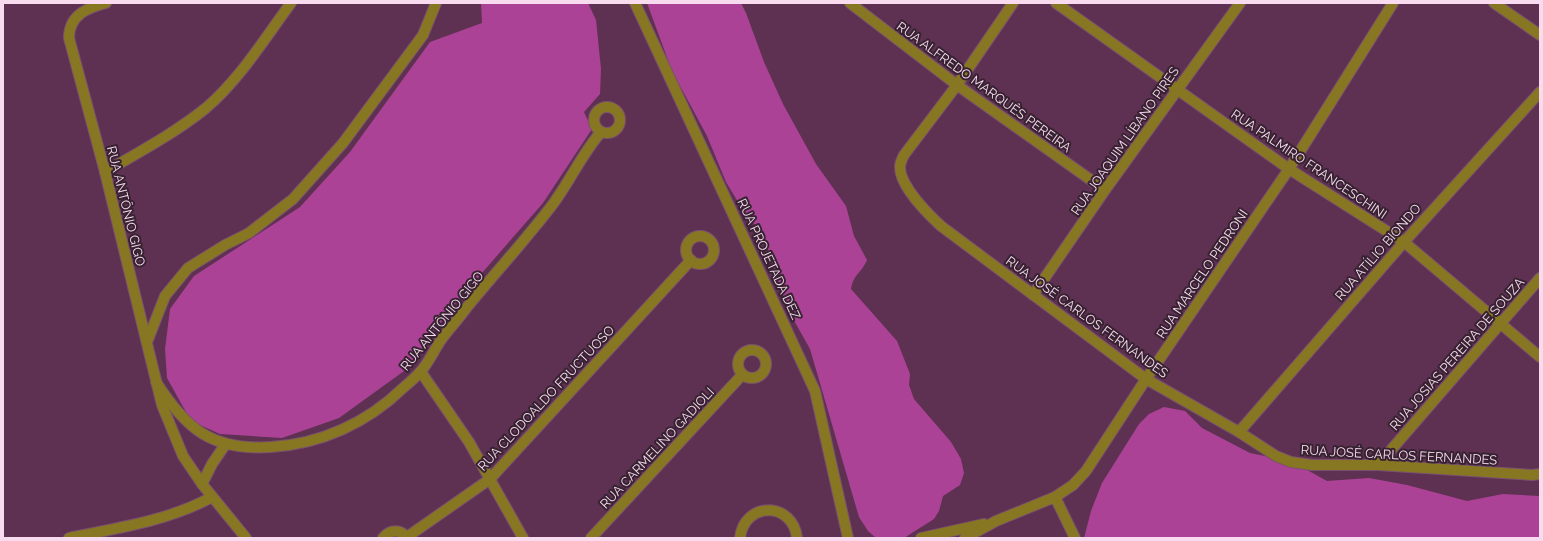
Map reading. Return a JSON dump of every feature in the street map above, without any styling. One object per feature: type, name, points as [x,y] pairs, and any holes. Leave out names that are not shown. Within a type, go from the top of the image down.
[{"type":"street","name":"RUA ANTÔNIO GIGO","points":[[106,3],[87,9],[79,14],[69,29],[69,38],[105,172],[162,405],[183,456],[212,498],[246,538]]},
{"type":"street","points":[[105,172],[158,141],[205,108],[242,69],[291,3]]},
{"type":"street","points":[[147,342],[165,296],[188,268],[225,245],[249,233],[293,199],[343,143],[423,36],[436,7],[436,3]]},
{"type":"street","name":"RUA PROJETADA DEZ","points":[[635,3],[815,391],[848,538]]},
{"type":"street","name":"RUA ALFREDO MARQUÊS PEREIRA","points":[[850,3],[957,85],[1105,190]]},
{"type":"street","points":[[957,85],[1013,3]]},
{"type":"street","name":"RUA PALMIRO FRANCESCHINI","points":[[1056,3],[1289,169],[1404,242],[1502,323],[1540,357]]},
{"type":"street","name":"RUA JOAQUIM LÍBANO PIRES","points":[[1033,295],[1177,88],[1240,3]]},
{"type":"street","name":"RUA MARCELO PEDRONI","points":[[965,538],[996,521],[1055,497],[1073,486],[1086,471],[1146,379],[1289,169],[1393,3]]},
{"type":"street","points":[[1494,3],[1540,35]]},
{"type":"street","name":"RUA JOSÉ CARLOS FERNANDES","points":[[957,85],[904,155],[899,165],[904,181],[924,210],[941,226],[1146,379],[1239,432],[1276,456],[1291,462],[1312,466],[1378,465],[1536,475]]},
{"type":"street","name":"RUA ATÍLIO BIONDO","points":[[1239,432],[1404,242],[1540,92]]},
{"type":"street","name":"RUA ANTÔNIO GIGO","points":[[156,382],[170,404],[188,424],[201,434],[225,445],[253,448],[288,446],[330,436],[363,419],[392,399],[420,372],[461,315],[553,204],[568,184],[589,146],[601,132]]},
{"type":"street","name":"RUA CLODOALDO FRUCTUOSO","points":[[407,537],[490,479],[691,260]]},
{"type":"street","name":"RUA JOSIAS PEREIRA DE SOUZA","points":[[1378,465],[1540,278]]},
{"type":"street","points":[[420,372],[469,442],[523,538]]},
{"type":"street","name":"RUA CARMELINO GADIOLI","points":[[591,538],[742,375]]},
{"type":"street","points":[[202,484],[212,464],[225,445]]},
{"type":"street","points":[[1055,497],[1075,538]]},
{"type":"street","points":[[69,538],[181,512],[212,498]]},
{"type":"street","points":[[740,538],[741,531],[748,520],[758,512],[767,510],[780,513],[791,521],[795,528],[797,538]]},
{"type":"street","name":"RUA MARCELO PEDRONI","points":[[921,538],[996,521]]},
{"type":"street","points":[[383,538],[387,533],[396,531],[407,537]]},
{"type":"shaded area","points":[[481,3],[588,3],[596,20],[601,69],[600,94],[584,112],[592,129],[543,203],[454,305],[431,335],[411,366],[339,418],[282,438],[220,434],[191,421],[167,378],[165,349],[170,309],[194,276],[300,207],[350,152],[430,42],[482,23]]},
{"type":"shaded area","points":[[647,3],[741,3],[764,62],[783,104],[816,164],[846,206],[854,236],[867,260],[856,276],[851,289],[897,341],[910,374],[909,385],[914,399],[951,442],[961,459],[964,473],[960,485],[943,496],[939,511],[934,519],[904,538],[876,538],[868,531],[859,517],[810,349],[787,308],[764,237],[741,207],[726,182],[707,136],[672,71]]},
{"type":"shaded area","points":[[1164,407],[1185,411],[1202,428],[1250,453],[1293,462],[1327,481],[1369,478],[1407,485],[1467,501],[1503,494],[1540,496],[1540,538],[1084,538],[1091,511],[1102,483],[1139,424],[1149,414]]}]
